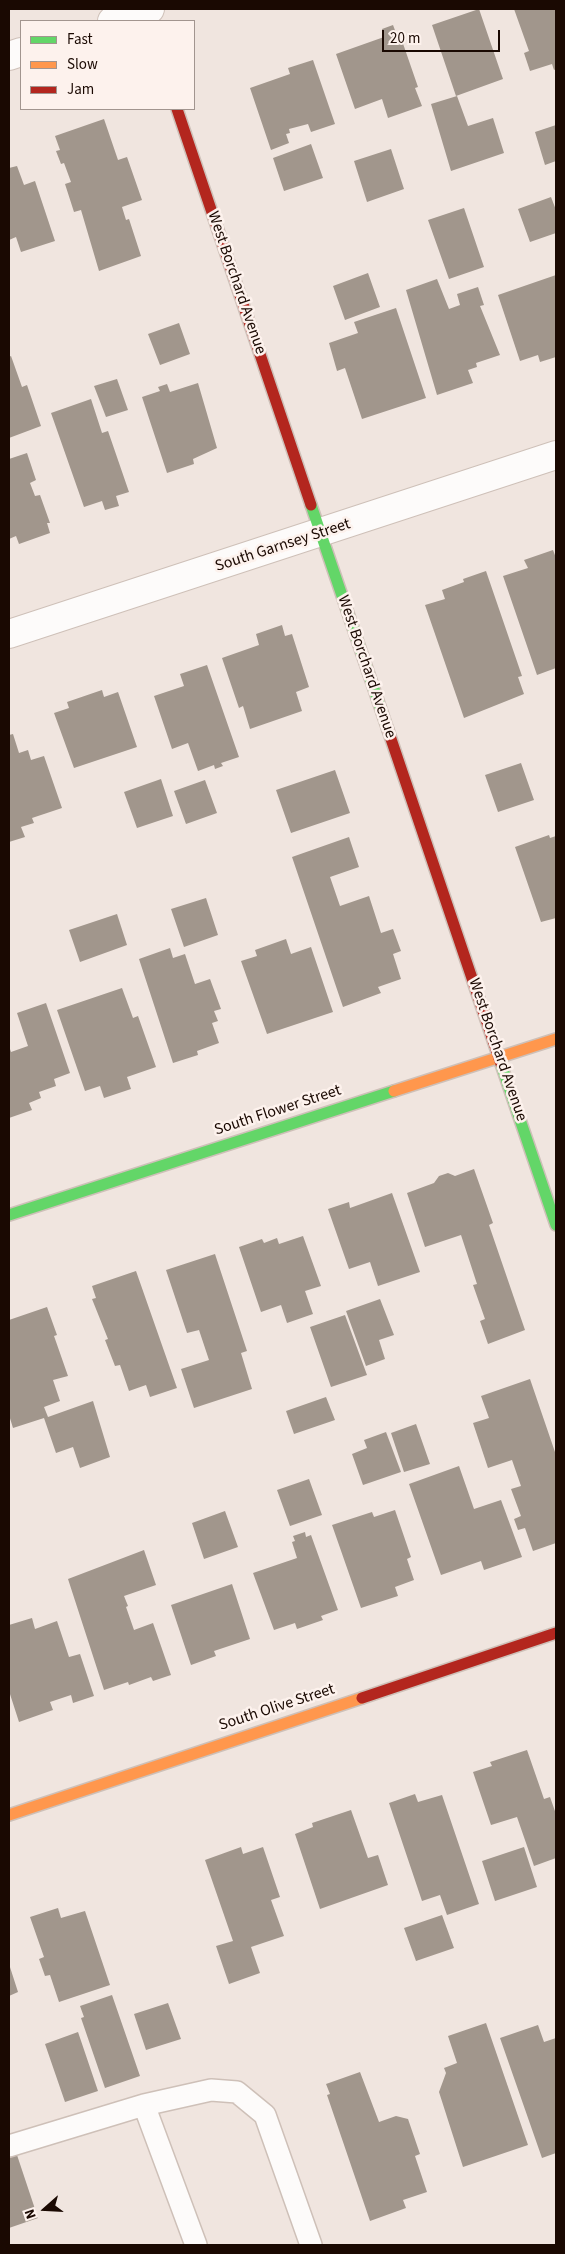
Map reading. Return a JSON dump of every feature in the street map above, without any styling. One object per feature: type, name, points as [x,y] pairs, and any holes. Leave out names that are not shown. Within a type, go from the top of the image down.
[{"type":"street","points":[[116,20],[146,12]]},
{"type":"street","name":"West Borchard Avenue","points":[[177,110],[556,1225]]},
{"type":"street","name":"South Garnsey Street","points":[[9,634],[321,534],[556,455]]},
{"type":"street","name":"South Flower Street","points":[[9,1215],[556,1038]]},
{"type":"street","name":"South Olive Street","points":[[9,1815],[556,1633]]},
{"type":"lane","points":[[9,2146],[144,2105],[211,2090],[237,2092],[266,2115],[311,2245]]},
{"type":"lane","points":[[144,2105],[196,2245]]},
{"type":"building","points":[[479,9],[503,79],[456,96],[432,25]]},
{"type":"building","points":[[514,9],[556,9],[556,69],[554,70],[552,64],[530,71],[524,53],[529,51]]},
{"type":"building","points":[[393,25],[396,33],[399,32],[418,87],[415,88],[422,106],[388,118],[382,99],[355,109],[336,54],[384,37],[382,29]]},
{"type":"building","points":[[313,60],[335,124],[311,132],[308,124],[289,129],[290,133],[286,134],[289,143],[271,150],[250,88],[290,74],[288,68]]},
{"type":"building","points":[[457,96],[468,126],[493,118],[504,153],[451,171],[431,104]]},
{"type":"building","points":[[104,119],[118,160],[127,157],[142,200],[122,207],[126,220],[129,219],[141,256],[99,271],[81,210],[74,212],[65,184],[71,182],[64,163],[61,164],[56,151],[60,150],[55,136]]},
{"type":"building","points":[[556,125],[556,161],[545,165],[535,132]]},
{"type":"building","points":[[311,144],[323,178],[284,191],[273,158]]},
{"type":"building","points":[[391,149],[404,189],[367,202],[354,161]]},
{"type":"building","points":[[17,166],[24,185],[35,181],[55,241],[21,252],[16,237],[9,240],[9,168]]},
{"type":"building","points":[[551,197],[556,210],[556,233],[530,242],[518,209]]},
{"type":"building","points":[[464,208],[484,267],[449,279],[428,220]]},
{"type":"building","points":[[368,273],[380,307],[345,320],[333,286]]},
{"type":"building","points":[[556,275],[556,357],[540,362],[538,355],[520,361],[498,295]]},
{"type":"building","points":[[437,279],[449,309],[460,305],[457,294],[478,287],[484,305],[480,306],[500,355],[476,363],[477,367],[468,370],[473,383],[437,395],[406,290]]},
{"type":"building","points":[[396,308],[426,398],[362,419],[345,368],[337,371],[329,343],[358,333],[354,322]]},
{"type":"building","points":[[179,323],[190,354],[160,365],[148,334]]},
{"type":"building","points":[[11,356],[22,387],[27,385],[41,426],[9,438],[9,357]]},
{"type":"building","points":[[117,379],[128,410],[106,417],[94,386]]},
{"type":"building","points":[[198,383],[217,448],[193,459],[194,464],[167,473],[142,397],[160,391],[158,387],[167,384],[170,392]]},
{"type":"building","points":[[91,399],[102,433],[108,431],[129,492],[116,496],[119,506],[105,510],[102,501],[84,507],[51,413]]},
{"type":"building","points":[[27,453],[36,480],[30,483],[35,496],[40,495],[50,523],[47,523],[50,533],[19,544],[16,536],[9,539],[9,459]]},
{"type":"building","points":[[553,550],[556,558],[556,668],[537,675],[503,576],[528,568],[524,560]]},
{"type":"building","points":[[486,571],[522,676],[518,677],[524,694],[464,718],[425,605],[445,599],[442,590],[464,582],[463,579]]},
{"type":"building","points":[[282,625],[285,636],[292,634],[309,687],[296,692],[302,711],[250,729],[243,706],[239,708],[222,658],[259,645],[256,634]]},
{"type":"building","points":[[207,665],[239,757],[221,763],[223,766],[215,769],[214,765],[198,771],[188,743],[172,749],[154,696],[184,686],[180,674]]},
{"type":"building","points":[[102,690],[104,697],[118,692],[137,747],[74,768],[54,713],[69,708],[67,702]]},
{"type":"building","points":[[13,734],[19,753],[28,750],[31,760],[44,756],[62,808],[32,818],[34,823],[21,827],[25,837],[9,842],[9,735]]},
{"type":"building","points":[[521,763],[534,800],[498,812],[485,775]]},
{"type":"building","points":[[335,770],[350,813],[291,833],[276,790]]},
{"type":"building","points":[[161,779],[173,816],[137,828],[124,792]]},
{"type":"building","points":[[205,780],[217,813],[186,824],[174,791]]},
{"type":"building","points":[[549,835],[550,838],[556,836],[556,918],[541,922],[515,847]]},
{"type":"building","points":[[349,837],[359,867],[330,877],[340,906],[369,896],[381,933],[393,929],[401,951],[393,954],[401,979],[378,987],[381,993],[343,1007],[292,857]]},
{"type":"building","points":[[206,898],[218,935],[184,947],[171,909]]},
{"type":"building","points":[[117,914],[127,945],[80,962],[69,930]]},
{"type":"building","points":[[286,939],[291,954],[311,947],[333,1012],[267,1034],[241,961],[257,956],[255,950]]},
{"type":"building","points":[[170,948],[173,958],[185,954],[195,984],[210,979],[221,1009],[214,1011],[218,1021],[212,1023],[219,1043],[197,1051],[198,1055],[173,1063],[139,959]]},
{"type":"building","points":[[122,988],[133,1018],[138,1016],[156,1067],[127,1077],[131,1089],[104,1098],[100,1086],[85,1091],[57,1010]]},
{"type":"building","points":[[46,1003],[70,1073],[54,1079],[56,1086],[39,1092],[41,1098],[29,1103],[32,1110],[9,1118],[9,1046],[11,1052],[28,1046],[17,1013]]},
{"type":"building","points":[[474,1169],[493,1223],[489,1225],[525,1330],[488,1344],[480,1321],[485,1319],[473,1285],[477,1284],[461,1235],[425,1247],[407,1193],[434,1183],[439,1176],[448,1173],[455,1176]]},
{"type":"building","points":[[392,1193],[420,1272],[378,1286],[370,1262],[349,1269],[328,1209],[349,1202],[350,1208]]},
{"type":"building","points":[[303,1236],[321,1286],[305,1291],[313,1314],[287,1323],[281,1305],[261,1312],[239,1247],[262,1239],[264,1243],[277,1238],[279,1244]]},
{"type":"building","points":[[215,1254],[247,1351],[241,1353],[252,1389],[194,1408],[181,1369],[209,1360],[199,1330],[187,1333],[166,1270]]},
{"type":"building","points":[[136,1271],[177,1388],[150,1397],[146,1385],[129,1391],[120,1365],[115,1366],[105,1340],[108,1339],[92,1299],[96,1298],[92,1286]]},
{"type":"building","points":[[380,1299],[394,1335],[379,1340],[385,1359],[366,1366],[346,1311]]},
{"type":"building","points":[[47,1307],[57,1335],[54,1336],[68,1376],[53,1380],[60,1401],[44,1407],[48,1417],[93,1401],[110,1457],[80,1468],[73,1447],[56,1453],[44,1418],[13,1428],[9,1415],[9,1320]]},
{"type":"building","points":[[345,1315],[367,1375],[331,1387],[310,1327]]},
{"type":"building","points":[[530,1379],[556,1455],[556,1543],[533,1551],[525,1528],[518,1530],[514,1519],[521,1516],[511,1489],[521,1486],[512,1460],[488,1468],[473,1423],[489,1418],[481,1396]]},
{"type":"building","points":[[326,1397],[335,1420],[294,1434],[286,1411]]},
{"type":"building","points":[[416,1424],[430,1464],[404,1472],[391,1433]]},
{"type":"building","points":[[386,1432],[401,1472],[363,1485],[352,1454],[367,1448],[364,1440]]},
{"type":"building","points":[[459,1466],[474,1509],[501,1500],[522,1557],[484,1570],[481,1561],[441,1575],[409,1484]]},
{"type":"building","points":[[309,1479],[322,1515],[290,1526],[277,1490]]},
{"type":"building","points":[[395,1510],[411,1557],[407,1559],[414,1580],[395,1587],[398,1596],[361,1608],[332,1525],[372,1512],[374,1517]]},
{"type":"building","points":[[225,1511],[238,1547],[204,1559],[192,1523]]},
{"type":"building","points":[[305,1532],[306,1537],[311,1535],[338,1610],[321,1616],[323,1620],[297,1629],[295,1623],[274,1630],[253,1573],[297,1558],[292,1542],[295,1541],[293,1536]]},
{"type":"building","points":[[144,1550],[156,1585],[124,1596],[128,1606],[126,1607],[134,1630],[153,1623],[171,1675],[153,1681],[151,1677],[129,1685],[128,1682],[104,1690],[68,1579]]},
{"type":"building","points":[[232,1584],[250,1639],[214,1651],[216,1656],[191,1665],[171,1605]]},
{"type":"building","points":[[32,1618],[35,1629],[57,1621],[69,1657],[80,1654],[94,1696],[73,1703],[71,1695],[50,1702],[53,1710],[19,1722],[9,1691],[9,1625]]},
{"type":"building","points":[[527,1750],[544,1799],[550,1797],[556,1814],[556,1858],[534,1866],[517,1817],[491,1825],[473,1772],[492,1766],[490,1762]]},
{"type":"building","points":[[415,1794],[418,1802],[442,1795],[479,1904],[447,1915],[440,1895],[422,1901],[389,1803]]},
{"type":"building","points":[[351,1810],[368,1858],[378,1855],[388,1885],[320,1909],[295,1834],[313,1827],[312,1823]]},
{"type":"building","points":[[241,1847],[243,1854],[263,1847],[280,1897],[271,1900],[284,1936],[251,1947],[260,1973],[229,1984],[216,1946],[233,1941],[205,1860]]},
{"type":"building","points":[[524,1847],[537,1887],[495,1901],[482,1861]]},
{"type":"building","points":[[58,1908],[61,1918],[85,1911],[110,1985],[59,2002],[50,1975],[45,1976],[39,1959],[44,1957],[30,1917]]},
{"type":"building","points":[[442,1915],[454,1948],[416,1961],[404,1928]]},
{"type":"building","points":[[9,1964],[18,1992],[9,1996]]},
{"type":"building","points":[[112,1995],[140,2076],[105,2088],[81,2018],[84,2017],[80,2006]]},
{"type":"building","points":[[168,2003],[181,2039],[146,2050],[134,2014]]},
{"type":"building","points":[[486,2023],[528,2145],[463,2167],[439,2092],[446,2073],[444,2068],[457,2063],[448,2036]]},
{"type":"building","points":[[538,2025],[544,2042],[556,2038],[556,2153],[542,2158],[500,2038]]},
{"type":"building","points":[[78,2032],[98,2091],[65,2102],[45,2044]]},
{"type":"building","points":[[360,2072],[379,2122],[396,2116],[408,2119],[420,2154],[415,2156],[427,2192],[403,2200],[406,2208],[370,2221],[327,2095],[330,2094],[326,2084]]},
{"type":"building","points":[[17,2155],[38,2218],[9,2228],[9,2158]]},
{"type":"traffic: fast","points":[[311,505],[388,730]]},
{"type":"traffic: fast","points":[[501,1064],[556,1225]]},
{"type":"traffic: fast","points":[[9,1215],[394,1091]]},
{"type":"traffic: slow","points":[[394,1091],[556,1039]]},
{"type":"traffic: slow","points":[[9,1815],[362,1698]]},
{"type":"traffic: jam","points":[[177,110],[311,505]]},
{"type":"traffic: jam","points":[[388,730],[501,1064]]},
{"type":"traffic: jam","points":[[362,1698],[556,1633]]}]
